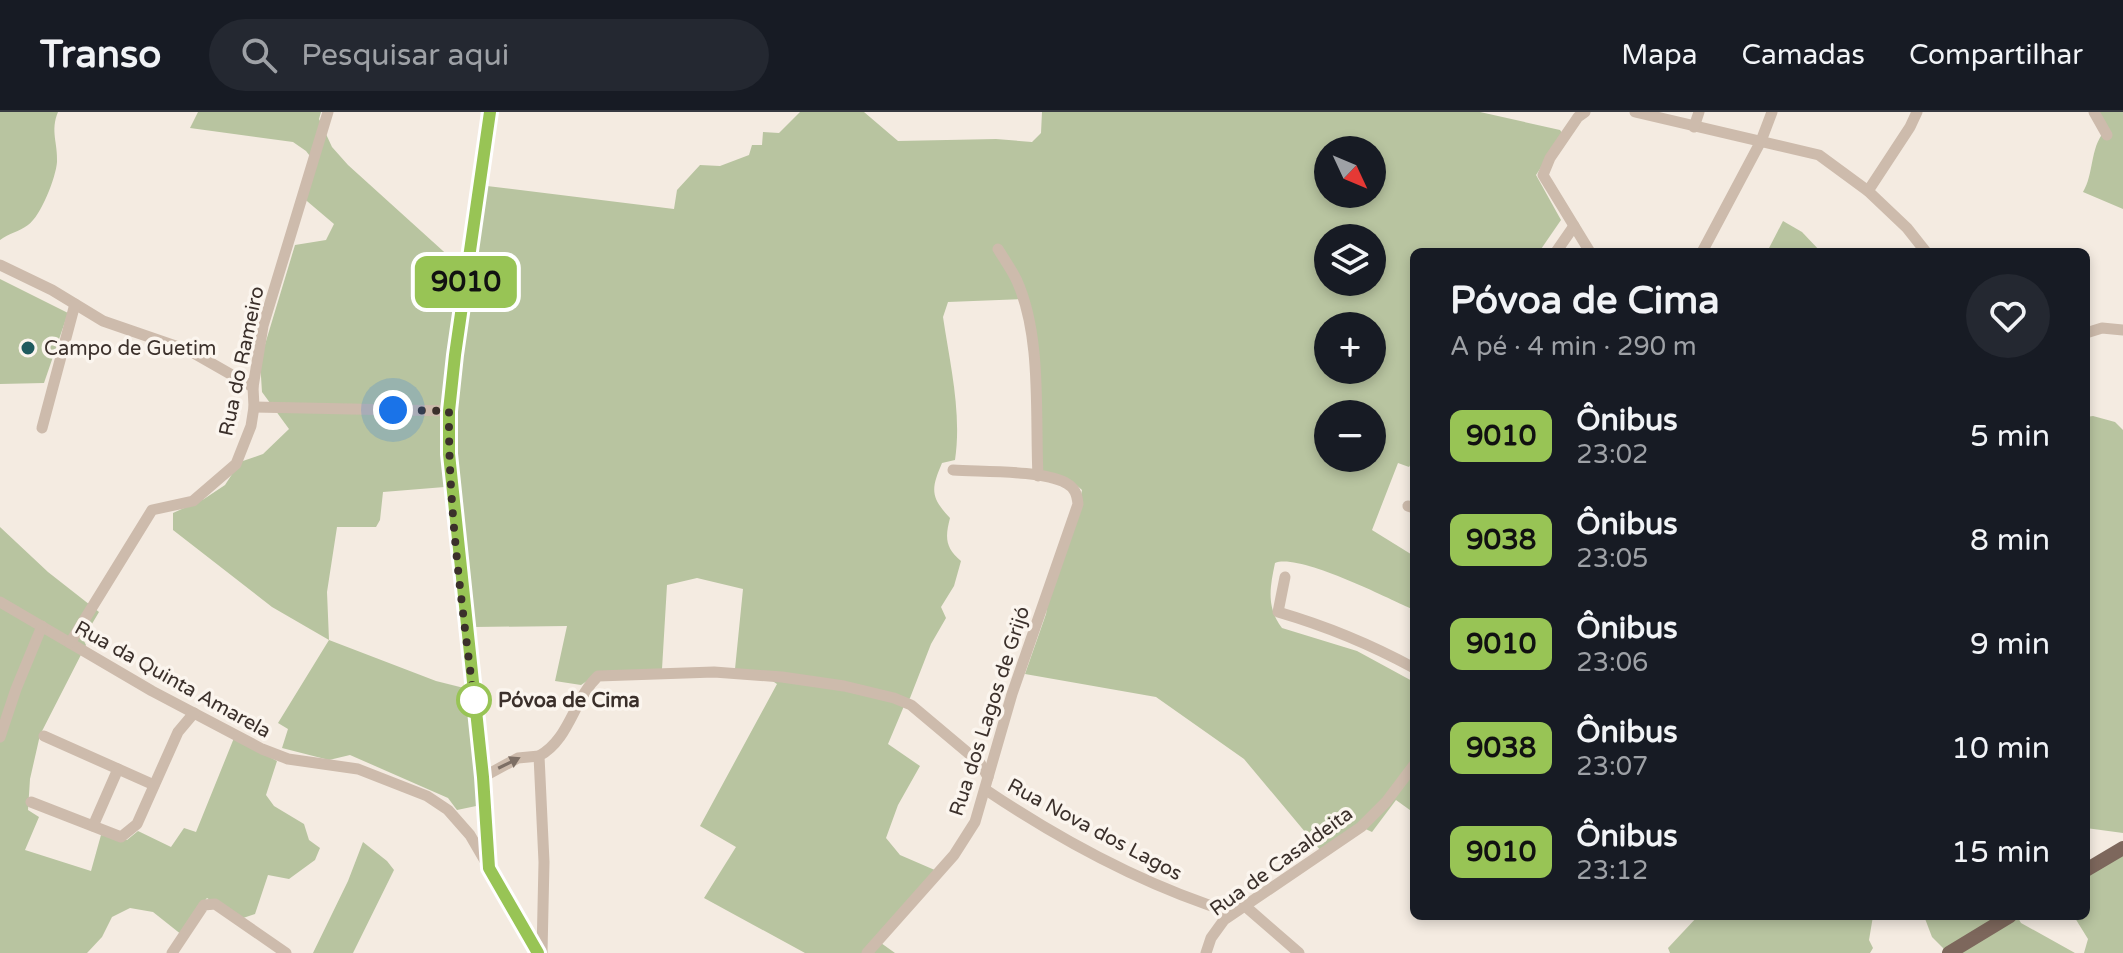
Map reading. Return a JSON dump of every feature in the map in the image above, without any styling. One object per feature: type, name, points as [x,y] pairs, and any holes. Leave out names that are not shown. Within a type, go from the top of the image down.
[{"type":"main road","points":[[490,112],[457,335],[449,411],[449,454],[483,777],[489,868],[540,953]]},
{"type":"main road","points":[[2090,868],[2123,848]]},
{"type":"main road","points":[[1949,953],[2003,920]]},
{"type":"street","name":"Rua do Rameiro","points":[[70,643],[152,510],[193,501],[236,464],[251,426],[253,387],[263,326],[327,112]]},
{"type":"street","points":[[1585,112],[1578,117],[1550,158],[1543,175],[1588,248]]},
{"type":"street","points":[[1635,112],[1819,155],[1868,191],[1907,228],[1923,248]]},
{"type":"street","points":[[1694,127],[1699,112]]},
{"type":"street","points":[[1704,248],[1761,141],[1772,112]]},
{"type":"street","points":[[1868,191],[1917,112]]},
{"type":"street","points":[[2094,112],[2107,135]]},
{"type":"street","points":[[1559,248],[1574,226]]},
{"type":"street","points":[[998,249],[1017,281],[1030,322],[1038,476]]},
{"type":"street","points":[[0,265],[103,321],[190,351],[253,387]]},
{"type":"street","points":[[42,428],[75,304]]},
{"type":"street","points":[[2090,332],[2102,328],[2123,330]]},
{"type":"street","points":[[254,407],[449,411]]},
{"type":"street","name":"Rua dos Lagos de Grijó","points":[[867,953],[954,855],[975,822],[1041,605],[1078,504],[1077,492],[1068,483],[1038,476],[953,470]]},
{"type":"street","points":[[1285,577],[1278,612],[1313,622],[1375,647],[1410,666]]},
{"type":"street","name":"Rua da Quinta Amarela","points":[[0,602],[262,749],[288,759],[358,769],[427,796],[448,810],[470,835],[489,868]]},
{"type":"street","points":[[0,737],[42,626]]},
{"type":"street","points":[[483,777],[518,758],[539,756],[557,743],[585,689],[598,676],[714,672],[782,677],[844,686],[894,698],[911,705],[980,763],[988,777]]},
{"type":"street","points":[[31,802],[121,837],[137,824],[178,732],[194,713]]},
{"type":"street","points":[[44,736],[154,785]]},
{"type":"street","points":[[539,756],[544,862],[540,953]]},
{"type":"street","points":[[93,826],[118,769]]},
{"type":"street","name":"Rua de Casaldeita","points":[[1206,953],[1217,929],[1233,913],[1361,827],[1386,802],[1410,770]]},
{"type":"street","name":"Rua Nova dos Lagos","points":[[986,790],[1023,815],[1130,873],[1190,900],[1233,913]]},
{"type":"street","points":[[172,953],[204,905],[215,904],[286,953]]},
{"type":"street","points":[[1245,906],[1299,953]]},
{"type":"green space","points":[[0,112],[58,112],[54,131],[57,162],[47,196],[28,225],[0,240]]},
{"type":"green space","points":[[198,112],[321,112],[319,119],[332,147],[348,165],[474,279],[487,186],[674,209],[677,190],[700,165],[720,166],[749,155],[752,145],[762,145],[763,132],[779,133],[800,112],[864,112],[898,141],[996,139],[1032,142],[1041,133],[1042,112],[1480,112],[1560,130],[1563,134],[1536,175],[1561,220],[1542,248],[1410,248],[1410,465],[1398,463],[1372,530],[1410,554],[1410,608],[1322,570],[1303,564],[1275,563],[1271,605],[1282,628],[1357,651],[1410,680],[1410,810],[1396,800],[1372,832],[1357,825],[1321,851],[1244,759],[1156,697],[1025,674],[1082,490],[1075,484],[1041,472],[1037,378],[1024,299],[948,302],[943,317],[954,388],[957,442],[955,460],[942,463],[934,492],[950,518],[949,547],[961,561],[954,586],[941,607],[946,618],[931,644],[888,744],[920,766],[898,805],[886,838],[900,855],[937,871],[881,943],[895,953],[805,953],[704,898],[736,847],[700,826],[777,684],[768,678],[735,669],[743,589],[697,578],[667,585],[662,669],[590,679],[581,685],[555,681],[567,626],[474,627],[457,486],[383,492],[380,520],[376,527],[337,527],[327,592],[329,640],[272,607],[173,530],[173,513],[225,485],[240,462],[263,454],[289,429],[262,392],[260,361],[295,245],[326,240],[334,224],[301,196],[313,160],[293,142],[190,128]]},
{"type":"green space","points":[[2094,112],[2123,112],[2123,209],[2083,192],[2096,146],[2104,132]]},
{"type":"green space","points":[[1783,221],[1802,232],[1817,248],[1769,248]]},
{"type":"green space","name":"Campo de Guetim","points":[[0,279],[68,313],[44,383],[0,384]]},
{"type":"green space","points":[[2090,416],[2115,422],[2123,430],[2123,833],[2090,829]]},
{"type":"green space","points":[[0,527],[48,572],[99,612],[83,639],[86,645],[40,735],[30,779],[28,810],[39,817],[25,850],[91,871],[101,835],[127,840],[138,831],[171,847],[184,828],[196,832],[234,738],[277,761],[266,795],[274,806],[304,824],[309,840],[320,848],[315,860],[289,879],[268,875],[255,914],[240,919],[207,898],[182,935],[153,912],[130,908],[112,917],[102,937],[87,953],[0,953]]},
{"type":"green space","points":[[329,640],[436,681],[468,689],[481,805],[457,810],[448,798],[350,755],[329,760],[282,748],[288,729],[278,723]]},
{"type":"green space","points":[[363,842],[394,870],[353,953],[313,953],[348,881]]},
{"type":"green space","points":[[2123,853],[2123,953],[2084,953],[2088,939],[2076,920],[2090,920],[2090,872]]},
{"type":"green space","points":[[1694,920],[1872,920],[1869,940],[1873,948],[1870,953],[1670,953],[1668,948]]},
{"type":"green space","points":[[1926,920],[2019,920],[2075,953],[1948,953],[1932,937]]},
{"type":"bus line","name":"9010","points":[[490,112],[455,355],[449,411],[449,454],[483,777],[489,868],[538,953]]},
{"type":"place","name":"Campo de Guetim","points":[[28,348]]},
{"type":"place","name":"Póvoa de Cima","points":[[474,700]]},
{"type":"route","points":[[393,410],[449,411],[455,526],[474,700]]}]
